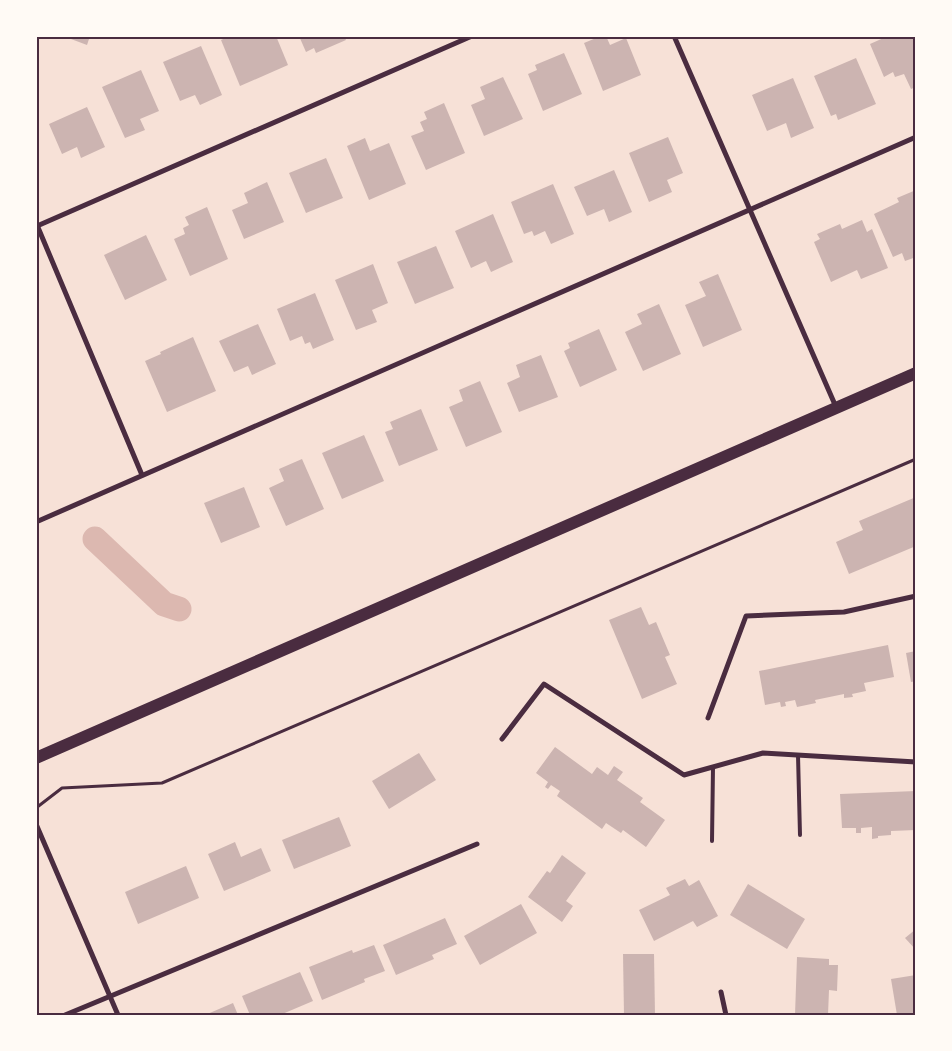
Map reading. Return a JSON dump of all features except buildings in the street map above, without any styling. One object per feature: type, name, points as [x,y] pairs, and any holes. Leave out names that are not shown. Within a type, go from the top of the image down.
[{"type":"main road","points":[[36,758],[916,373]]},
{"type":"street","points":[[142,475],[37,225],[472,36]]},
{"type":"street","points":[[674,36],[836,408]]},
{"type":"street","points":[[36,522],[916,137]]},
{"type":"street","points":[[708,718],[746,616],[844,612],[916,596]]},
{"type":"street","points":[[502,739],[544,684],[684,775],[763,753],[916,762]]},
{"type":"street","points":[[36,824],[118,1015]]},
{"type":"street","points":[[64,1015],[477,844]]},
{"type":"street","points":[[721,992],[726,1015]]},
{"type":"lane","points":[[798,755],[800,835]]},
{"type":"lane","points":[[712,841],[713,767]]},
{"type":"path","points":[[36,808],[62,788],[162,783],[916,459]]},
{"type":"waterway","points":[[95,539],[164,604],[179,609]]}]
